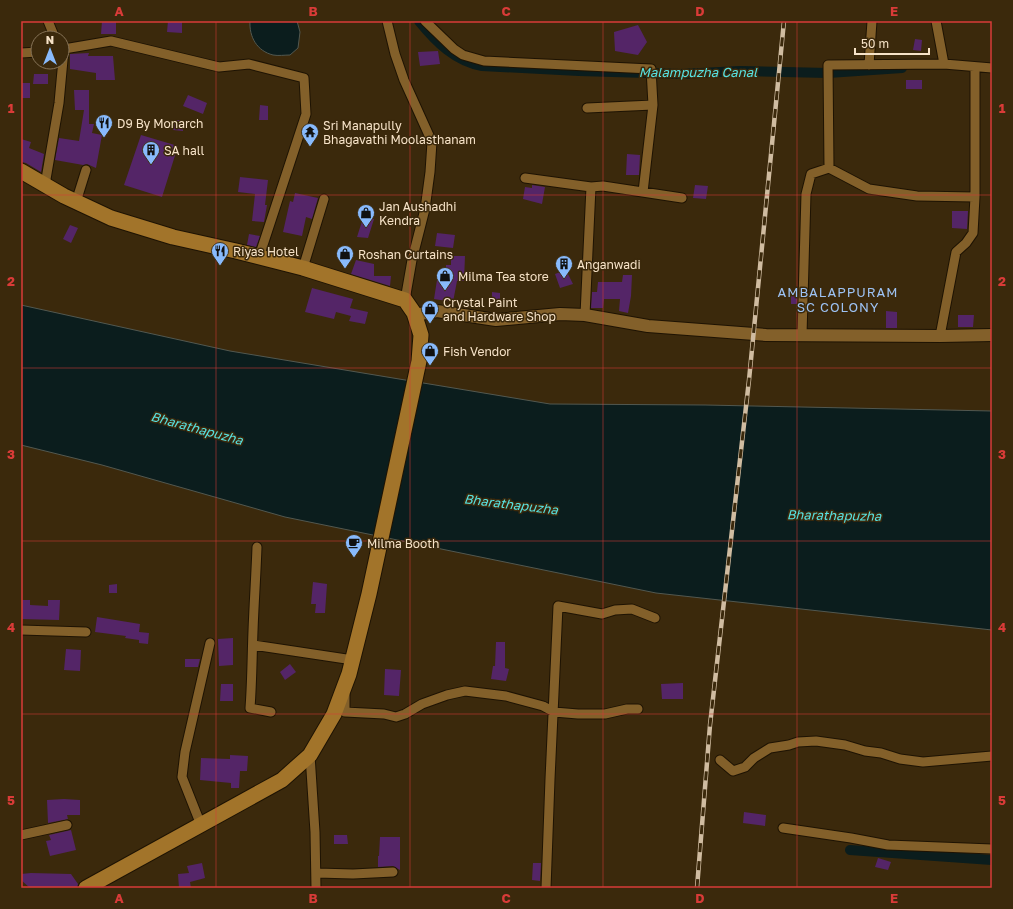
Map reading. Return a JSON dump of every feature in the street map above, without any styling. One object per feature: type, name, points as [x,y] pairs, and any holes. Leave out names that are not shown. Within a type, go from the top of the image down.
[{"type":"main road","points":[[21,171],[76,202],[111,218],[172,237],[303,268],[405,300],[415,315],[421,335],[419,361],[369,594],[353,660],[334,714],[310,755],[282,780],[86,888]]},
{"type":"street","points":[[387,21],[395,54],[404,80],[432,142],[425,209],[412,260],[405,300]]},
{"type":"street","points":[[425,21],[454,49],[463,55],[484,61],[651,69],[653,105],[643,192]]},
{"type":"street","points":[[869,64],[872,21]]},
{"type":"street","points":[[936,21],[944,64]]},
{"type":"street","points":[[70,48],[111,41],[219,67],[249,64],[304,78],[306,114],[259,257]]},
{"type":"street","points":[[829,168],[828,65],[944,64],[992,68]]},
{"type":"street","points":[[940,336],[956,252],[966,243],[973,232],[975,197],[975,67]]},
{"type":"street","points":[[45,185],[58,111],[61,70]]},
{"type":"street","points":[[587,108],[653,105]]},
{"type":"street","points":[[802,335],[806,194],[811,174],[829,168],[869,188],[917,196],[975,197]]},
{"type":"street","points":[[76,202],[86,170]]},
{"type":"street","points":[[525,178],[591,187],[603,186],[682,198]]},
{"type":"street","points":[[585,315],[591,187]]},
{"type":"street","points":[[303,268],[324,199]]},
{"type":"street","points":[[415,315],[437,311],[496,320],[560,314],[585,315],[648,326],[766,335],[992,335]]},
{"type":"street","points":[[257,547],[250,708],[271,712]]},
{"type":"street","points":[[546,888],[558,606],[602,614],[615,610],[632,609],[655,618]]},
{"type":"street","points":[[21,630],[86,632]]},
{"type":"street","points":[[201,825],[182,777],[185,752],[210,643]]},
{"type":"street","points":[[253,645],[353,660]]},
{"type":"street","points":[[345,684],[345,712],[384,714],[396,717],[405,714],[422,704],[465,691],[506,696],[543,706],[554,712],[605,714],[626,709],[638,709]]},
{"type":"street","points":[[720,760],[733,771],[745,767],[754,758],[770,748],[798,742],[816,741],[845,745],[900,759],[923,762],[992,756]]},
{"type":"street","points":[[310,755],[317,873],[316,888]]},
{"type":"street","points":[[21,835],[67,825]]},
{"type":"street","points":[[783,828],[888,845],[992,849]]},
{"type":"street","points":[[317,873],[353,874],[393,872]]},
{"type":"water","points":[[250,21],[297,21],[300,32],[298,48],[290,55],[275,55],[267,53],[258,47],[255,42],[251,32]]},
{"type":"water","name":"Bharathapuzha","points":[[21,305],[230,351],[550,404],[705,405],[992,411],[992,630],[656,593],[285,517],[102,465],[21,445]]},
{"type":"building","points":[[102,21],[116,21],[116,34],[101,34]]},
{"type":"building","points":[[168,21],[182,21],[182,33],[167,32]]},
{"type":"building","points":[[638,25],[647,42],[638,55],[615,51],[614,32]]},
{"type":"building","points":[[915,39],[922,40],[921,51],[913,50]]},
{"type":"building","points":[[438,51],[440,64],[420,66],[418,52]]},
{"type":"building","points":[[89,53],[88,56],[113,56],[115,80],[96,80],[96,73],[70,69],[70,54]]},
{"type":"building","points":[[34,74],[48,74],[48,84],[33,84]]},
{"type":"building","points":[[906,80],[922,80],[922,89],[906,89]]},
{"type":"building","points":[[21,83],[30,83],[30,98],[21,98]]},
{"type":"building","points":[[74,90],[89,90],[89,124],[94,124],[92,133],[102,135],[96,168],[87,164],[83,165],[55,160],[59,138],[79,141],[84,110],[75,110]]},
{"type":"building","points":[[188,95],[207,103],[203,114],[183,106]]},
{"type":"building","points":[[260,105],[268,106],[268,120],[259,120]]},
{"type":"building","points":[[173,120],[183,120],[183,131],[173,130]]},
{"type":"building","name":"SA hall","points":[[141,135],[178,146],[162,197],[124,185]]},
{"type":"building","points":[[21,139],[31,142],[29,148],[44,154],[41,172],[26,163],[21,162]]},
{"type":"building","points":[[627,154],[640,155],[639,175],[626,175]]},
{"type":"building","points":[[240,177],[268,180],[265,205],[267,205],[264,222],[252,221],[255,194],[238,192]]},
{"type":"building","points":[[532,185],[545,187],[542,204],[523,199],[525,187],[532,188]]},
{"type":"building","points":[[695,185],[708,186],[706,199],[693,198]]},
{"type":"building","points":[[295,193],[318,198],[312,219],[306,217],[302,236],[283,232],[290,201],[293,202]]},
{"type":"building","points":[[952,211],[968,211],[967,229],[952,228]]},
{"type":"building","name":"Jan Aushadhi Kendra","points":[[363,218],[374,219],[368,238],[357,237]]},
{"type":"building","points":[[70,225],[78,228],[71,243],[63,239]]},
{"type":"building","points":[[437,233],[455,235],[453,248],[435,246]]},
{"type":"building","points":[[249,234],[260,236],[256,247],[247,245]]},
{"type":"building","points":[[451,256],[465,256],[464,281],[457,281],[453,302],[434,299],[437,280],[446,281],[446,265],[451,265]]},
{"type":"building","points":[[356,260],[374,264],[374,276],[391,276],[390,286],[351,274]]},
{"type":"building","name":"Anganwadi","points":[[566,270],[573,284],[560,288],[555,274]]},
{"type":"building","points":[[623,275],[632,275],[631,296],[628,313],[619,311],[620,299],[604,299],[603,308],[591,308],[592,292],[597,292],[598,282],[622,282]]},
{"type":"building","points":[[312,288],[353,299],[350,308],[368,312],[365,324],[349,321],[351,316],[336,312],[334,319],[305,312]]},
{"type":"building","points":[[492,292],[500,293],[500,302],[492,302]]},
{"type":"building","points":[[791,295],[797,295],[797,304],[791,304]]},
{"type":"building","points":[[886,311],[897,312],[897,328],[886,328]]},
{"type":"building","points":[[958,315],[974,315],[973,327],[958,327]]},
{"type":"building","points":[[313,582],[327,584],[325,613],[315,613],[316,604],[311,604]]},
{"type":"building","points":[[117,584],[117,593],[109,593],[109,585]]},
{"type":"building","points":[[21,600],[30,600],[30,605],[48,606],[48,600],[60,600],[59,620],[21,619]]},
{"type":"building","points":[[97,617],[140,624],[139,632],[149,633],[148,644],[139,643],[139,640],[125,638],[126,636],[95,632]]},
{"type":"building","points":[[233,638],[233,665],[219,666],[218,639]]},
{"type":"building","points":[[496,642],[505,642],[505,668],[509,669],[506,681],[491,679],[493,666],[495,666]]},
{"type":"building","points":[[66,649],[81,650],[80,671],[64,670]]},
{"type":"building","points":[[185,659],[200,659],[198,667],[185,667]]},
{"type":"building","points":[[290,664],[296,672],[285,680],[280,672]]},
{"type":"building","points":[[385,669],[401,670],[399,696],[384,695]]},
{"type":"building","points":[[683,683],[683,699],[662,699],[661,684]]},
{"type":"building","points":[[221,684],[233,684],[233,701],[220,701]]},
{"type":"building","points":[[230,755],[248,756],[247,771],[240,771],[239,788],[231,788],[231,783],[200,780],[201,758],[230,759]]},
{"type":"building","points":[[47,800],[80,800],[80,815],[67,815],[68,819],[48,823]]},
{"type":"building","points":[[744,812],[766,815],[765,826],[743,823]]},
{"type":"building","points":[[71,830],[76,850],[50,856],[46,841],[51,840],[49,835]]},
{"type":"building","points":[[334,835],[347,835],[348,844],[334,844]]},
{"type":"building","points":[[380,837],[400,837],[400,870],[393,866],[378,867]]},
{"type":"building","points":[[878,858],[891,862],[888,870],[875,867]]},
{"type":"building","points":[[202,863],[205,878],[190,882],[191,888],[179,888],[178,874],[189,873],[187,866]]},
{"type":"building","points":[[533,863],[541,863],[540,881],[532,880]]},
{"type":"building","points":[[21,874],[71,874],[78,884],[77,888],[30,888],[21,880]]},
{"type":"waterway","name":"Malampuzha Canal","points":[[419,21],[447,50],[463,60],[482,66],[681,74],[740,71],[828,73],[902,68]]},
{"type":"waterway","points":[[850,850],[992,860]]},
{"type":"railway","points":[[697,888],[710,725],[749,380],[784,21]]},
{"type":"place","name":"D9 By Monarch","points":[[104,138]]},
{"type":"place","name":"Sri Manapully Bhagavathi Moolasthanam","points":[[310,147]]},
{"type":"place","name":"SA hall","points":[[151,165]]},
{"type":"place","name":"Jan Aushadhi Kendra","points":[[366,228]]},
{"type":"place","name":"Riyas Hotel","points":[[220,266]]},
{"type":"place","name":"Roshan Curtains","points":[[345,269]]},
{"type":"place","name":"Anganwadi","points":[[564,279]]},
{"type":"place","name":"Milma Tea store","points":[[445,291]]},
{"type":"place","name":"Crystal Paint and Hardware Shop","points":[[430,324]]},
{"type":"place","name":"Fish Vendor","points":[[430,366]]},
{"type":"place","name":"Milma Booth","points":[[354,558]]},
{"type":"district","name":"AMBALAPPURAM SC COLONY","points":[[838,300]]}]
